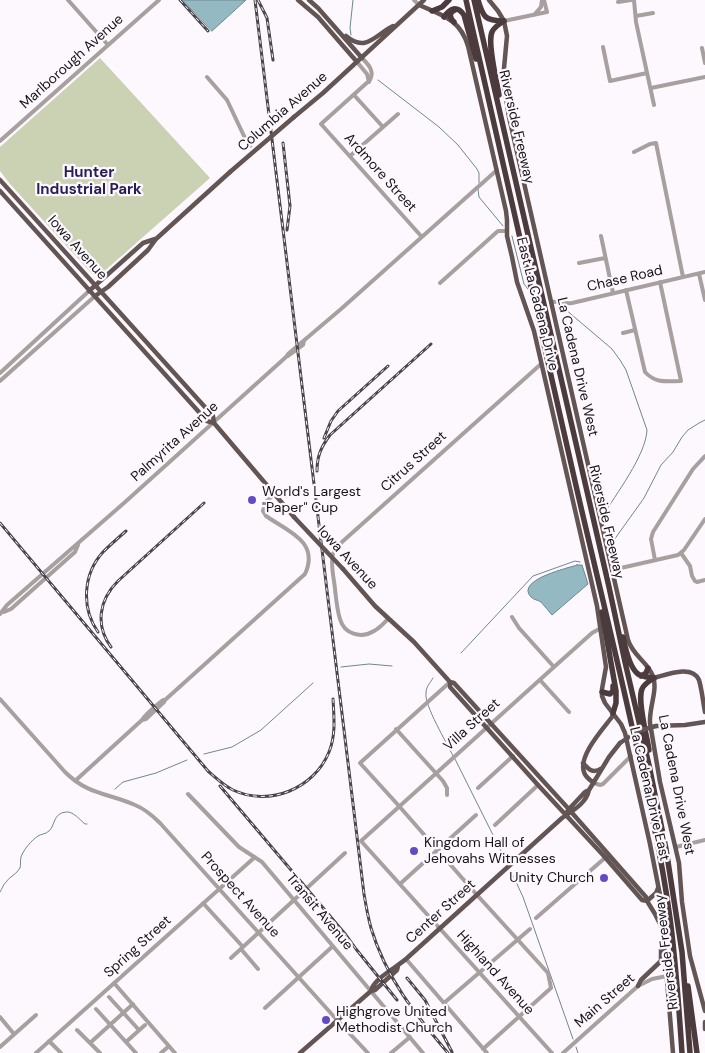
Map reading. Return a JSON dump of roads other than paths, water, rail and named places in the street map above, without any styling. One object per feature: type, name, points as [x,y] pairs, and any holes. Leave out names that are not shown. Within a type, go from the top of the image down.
[{"type":"highway","points":[[432,11],[442,7],[449,0]]},
{"type":"highway","points":[[442,16],[449,0]]},
{"type":"highway","name":"Riverside Freeway","points":[[466,0],[647,792],[662,866],[670,921],[677,980],[682,1053]]},
{"type":"highway","name":"Riverside Freeway","points":[[474,0],[609,587],[624,662],[649,764],[666,850],[682,952],[690,1053]]},
{"type":"highway","points":[[478,0],[481,11],[486,18],[493,21],[504,21]]},
{"type":"highway","points":[[442,16],[454,8],[460,10],[464,15],[482,72]]},
{"type":"highway","points":[[454,22],[450,16],[451,12],[460,10]]},
{"type":"highway","points":[[504,21],[494,29],[490,37],[508,134],[506,140]]},
{"type":"highway","points":[[609,587],[631,664],[641,676],[654,678]]},
{"type":"highway","points":[[601,589],[600,601],[616,691],[616,703],[613,713]]},
{"type":"highway","points":[[641,676],[646,673],[648,668]]},
{"type":"highway","points":[[649,764],[649,750],[640,700],[643,687],[654,678]]},
{"type":"highway","points":[[602,692],[612,693],[614,679]]},
{"type":"highway","points":[[682,952],[685,961],[698,1053]]},
{"type":"main road","points":[[298,0],[318,17],[357,62]]},
{"type":"main road","points":[[309,0],[362,58]]},
{"type":"main road","name":"Columbia Avenue","points":[[95,296],[102,292],[148,250],[156,239],[230,172],[323,93],[424,0]]},
{"type":"main road","name":"La Cadena Drive West","points":[[490,0],[504,21],[507,36],[504,79],[509,117],[630,645],[654,678],[650,720],[660,782],[679,863],[682,902],[692,967],[705,1011]]},
{"type":"main road","name":"East La Cadena Drive","points":[[419,5],[454,22],[463,32],[466,40],[506,211],[508,240],[517,282],[534,331],[590,575],[600,628]]},
{"type":"main road","points":[[333,26],[352,41],[362,44],[373,40],[381,32],[398,24]]},
{"type":"main road","name":"Iowa Avenue","points":[[0,180],[212,416],[214,422],[294,517],[388,618],[414,642],[450,682],[454,683],[538,785],[646,897],[656,914],[662,932]]},
{"type":"main road","name":"Iowa Avenue","points":[[0,191],[207,421],[214,422]]},
{"type":"main road","name":"Columbia Avenue","points":[[89,291],[142,243],[156,239]]},
{"type":"main road","points":[[600,628],[606,667],[602,692]]},
{"type":"main road","points":[[654,678],[683,671],[693,673],[698,679],[705,712]]},
{"type":"main road","name":"La Cadena Drive East","points":[[602,692],[604,699],[625,732],[658,886],[662,932]]},
{"type":"main road","points":[[594,783],[585,775],[583,763],[588,750],[613,713]]},
{"type":"main road","points":[[607,724],[612,722],[621,724]]},
{"type":"main road","name":"Center Street","points":[[300,1053],[371,990],[375,990],[397,970],[398,966],[566,815],[585,792],[589,790],[620,743],[638,731],[656,726],[705,722]]},
{"type":"main road","name":"Iowa Avenue","points":[[489,725],[570,811],[607,856]]},
{"type":"main road","points":[[583,763],[587,769],[592,771],[597,771],[604,765]]},
{"type":"main road","points":[[647,901],[656,893],[658,886]]},
{"type":"main road","points":[[662,932],[674,1053]]},
{"type":"main road","points":[[638,986],[641,980],[661,961],[663,939]]},
{"type":"main road","points":[[705,1022],[705,1028]]},
{"type":"street","points":[[68,0],[108,45]]},
{"type":"street","name":"Marlborough Avenue","points":[[0,141],[159,0]]},
{"type":"street","points":[[414,0],[419,5]]},
{"type":"street","points":[[504,21],[547,12],[543,0]]},
{"type":"street","points":[[534,15],[543,0]]},
{"type":"street","points":[[618,2],[632,0],[654,105]]},
{"type":"street","points":[[636,16],[653,13]]},
{"type":"street","points":[[603,46],[610,81],[647,73]]},
{"type":"street","points":[[702,48],[705,62]]},
{"type":"street","points":[[362,58],[372,71],[372,76],[369,82],[354,95],[383,127]]},
{"type":"street","points":[[357,62],[367,74],[369,82]]},
{"type":"street","points":[[207,77],[227,100],[250,146]]},
{"type":"street","points":[[651,88],[705,77]]},
{"type":"street","name":"Ardmore Street","points":[[354,95],[321,124],[421,236]]},
{"type":"street","points":[[350,156],[398,114]]},
{"type":"street","points":[[634,152],[656,143],[683,277]]},
{"type":"street","name":"Palmyrita Avenue","points":[[1,614],[7,605],[79,544],[293,349],[497,170]]},
{"type":"street","points":[[440,283],[498,231],[507,231]]},
{"type":"street","points":[[600,236],[613,293]]},
{"type":"street","points":[[579,263],[606,258]]},
{"type":"street","name":"Chase Road","points":[[551,302],[572,303],[705,272]]},
{"type":"street","points":[[699,274],[705,300]]},
{"type":"street","points":[[626,290],[645,372],[651,378],[661,381],[681,381],[660,282]]},
{"type":"street","name":"Columbia Avenue","points":[[0,373],[89,291]]},
{"type":"street","name":"Columbia Avenue","points":[[0,381],[95,296]]},
{"type":"street","points":[[624,333],[635,330]]},
{"type":"street","points":[[34,342],[38,347]]},
{"type":"street","points":[[22,353],[26,358]]},
{"type":"street","name":"Citrus Street","points":[[388,618],[376,631],[366,635],[355,634],[343,626],[338,615],[332,559],[334,551],[541,364]]},
{"type":"street","points":[[655,560],[650,539],[653,532],[688,477],[705,456]]},
{"type":"street","points":[[74,780],[300,580],[308,564],[308,550],[298,536],[266,516],[263,507],[274,494]]},
{"type":"street","points":[[612,570],[678,555],[684,550],[705,518]]},
{"type":"street","points":[[681,553],[690,566],[695,581],[705,580]]},
{"type":"street","points":[[512,617],[519,628],[554,667]]},
{"type":"street","name":"Villa Street","points":[[361,841],[592,633],[600,628]]},
{"type":"street","points":[[540,680],[569,712]]},
{"type":"street","points":[[406,959],[485,1051],[551,988],[548,972],[360,763],[450,682]]},
{"type":"street","name":"Prospect Avenue","points":[[0,699],[74,780],[87,789],[134,804],[151,814],[368,1053]]},
{"type":"street","points":[[396,729],[446,784],[447,795]]},
{"type":"street","points":[[478,788],[513,756]]},
{"type":"street","name":"Center Street","points":[[594,783],[603,784],[631,756]]},
{"type":"street","points":[[495,825],[538,785]]},
{"type":"street","name":"Transit Avenue","points":[[188,794],[239,847],[262,862],[424,1053]]},
{"type":"street","points":[[400,884],[476,815]]},
{"type":"street","points":[[676,847],[705,840]]},
{"type":"street","name":"Highland Avenue","points":[[361,841],[552,1053]]},
{"type":"street","points":[[231,958],[345,853]]},
{"type":"street","points":[[536,918],[607,856]]},
{"type":"street","name":"Spring Street","points":[[36,1053],[254,857]]},
{"type":"street","points":[[203,903],[258,969]]},
{"type":"street","points":[[444,1003],[530,929]]},
{"type":"street","points":[[265,1008],[333,946]]},
{"type":"street","name":"Main Street","points":[[563,1053],[638,986],[652,979],[667,976]]},
{"type":"street","points":[[114,983],[175,1053]]},
{"type":"street","points":[[109,997],[139,1030]]},
{"type":"street","points":[[90,1042],[133,1004]]},
{"type":"street","points":[[96,1009],[136,1053]]},
{"type":"street","points":[[0,1046],[36,1015]]},
{"type":"street","points":[[0,1017],[14,1034]]},
{"type":"street","points":[[126,1042],[144,1025]]},
{"type":"street","points":[[77,1030],[100,1053]]},
{"type":"street","points":[[391,1053],[410,1037]]},
{"type":"street","points":[[49,1040],[61,1053]]},
{"type":"street","points":[[161,1053],[169,1046]]},
{"type":"water","points":[[183,0],[246,0],[212,31]]},
{"type":"water","points":[[577,565],[582,565],[588,584],[552,615],[541,602],[531,597],[528,591],[530,585],[536,580]]},
{"type":"waterway","points":[[351,35],[353,0]]},
{"type":"waterway","points":[[378,80],[439,127],[458,145],[477,169],[479,183]]},
{"type":"waterway","points":[[478,189],[479,197],[503,226]]},
{"type":"waterway","points":[[512,236],[524,284],[528,289]]},
{"type":"waterway","points":[[565,309],[612,349],[620,360],[626,370],[647,430],[642,451],[602,517]]},
{"type":"waterway","points":[[614,540],[644,498],[661,465],[673,452],[682,437],[688,430],[705,420]]},
{"type":"waterway","points":[[461,653],[533,576],[575,561],[580,562]]},
{"type":"waterway","points":[[341,667],[369,664],[392,666]]},
{"type":"waterway","points":[[433,678],[428,685],[426,699],[453,756]]},
{"type":"waterway","points":[[204,754],[232,747],[261,730],[313,683]]},
{"type":"waterway","points":[[455,759],[506,861]]},
{"type":"waterway","points":[[115,789],[123,782],[156,773],[187,760]]},
{"type":"waterway","points":[[0,892],[7,880],[20,868],[21,857],[26,848],[38,836],[51,829],[56,817],[62,813],[69,812],[87,824]]},
{"type":"waterway","points":[[511,871],[523,897],[573,1039]]},
{"type":"waterway","points":[[576,1047],[578,1053]]},
{"type":"railway","points":[[180,0],[208,31]]},
{"type":"railway","points":[[255,0],[366,907],[377,946],[393,979],[424,1024],[448,1053]]},
{"type":"railway","points":[[258,0],[267,18],[273,60]]},
{"type":"railway","points":[[283,143],[290,206],[287,230]]},
{"type":"railway","points":[[317,471],[320,452],[330,435],[431,344]]},
{"type":"railway","points":[[324,438],[331,421],[338,411],[388,366]]},
{"type":"railway","points":[[111,647],[103,630],[101,613],[103,604],[112,588],[204,503]]},
{"type":"railway","points":[[0,523],[208,771],[233,790],[247,795],[275,795],[302,785],[313,776],[322,765],[333,739],[333,699]]},
{"type":"railway","points":[[98,632],[93,623],[87,602],[88,581],[91,570],[103,552],[126,531]]},
{"type":"railway","points":[[220,786],[346,935],[397,1000]]},
{"type":"railway","points":[[407,978],[425,1000],[452,1052]]},
{"type":"place","name":"World's Largest \"Paper\" Cup","points":[[252,500]]},
{"type":"place","name":"Kingdom Hall of Jehovahs Witnesses","points":[[414,851]]},
{"type":"place","name":"Unity Church","points":[[604,878]]},
{"type":"place","name":"Highgrove United Methodist Church","points":[[326,1020]]},
{"type":"district","name":"Hunter Industrial Park","points":[[89,182]]}]
